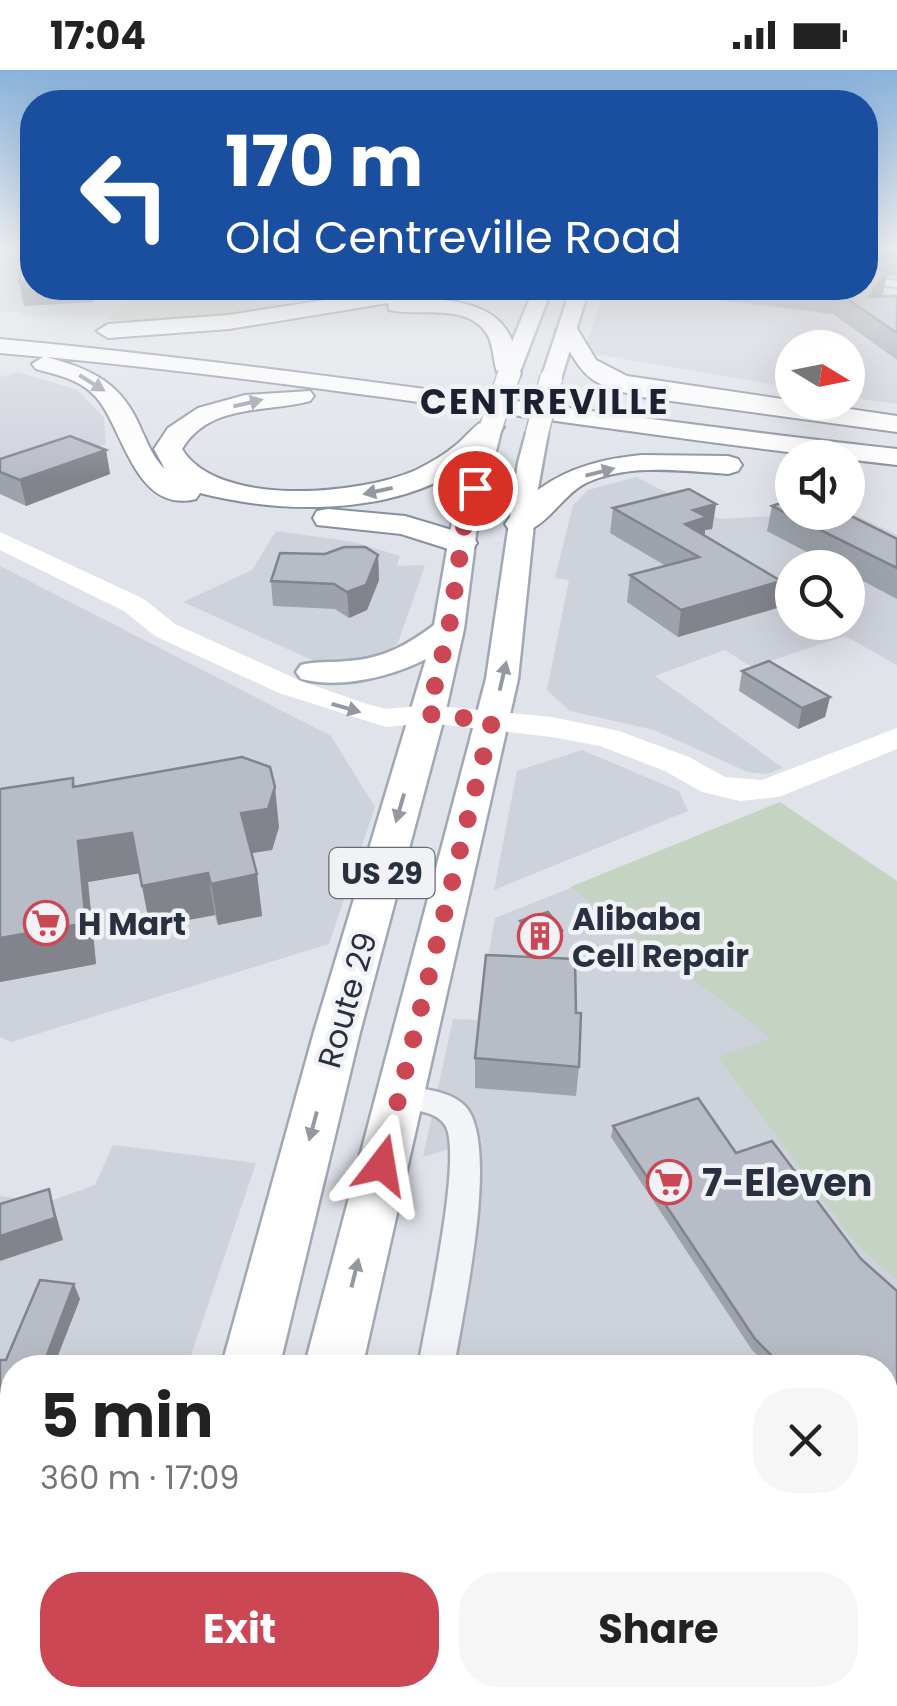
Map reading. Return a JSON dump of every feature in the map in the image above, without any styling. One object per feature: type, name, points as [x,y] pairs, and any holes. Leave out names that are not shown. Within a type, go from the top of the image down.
[{"type":"highway","points":[[0,332],[207,324]]},
{"type":"highway","points":[[292,336],[302,324]]},
{"type":"highway","points":[[490,324],[499,336],[509,374]]},
{"type":"highway","points":[[567,330],[587,365],[642,389],[897,424]]},
{"type":"highway","points":[[0,332],[188,351],[428,391],[897,457]]},
{"type":"highway","points":[[0,346],[897,439]]},
{"type":"highway","points":[[0,354],[60,368],[98,384],[121,413],[139,461],[178,490],[219,506],[266,515],[378,520],[426,529],[464,530],[507,510],[522,512],[560,486],[602,469],[659,464],[775,467]]},
{"type":"highway","points":[[325,360],[428,391]]},
{"type":"highway","points":[[428,391],[254,401],[201,418],[177,433],[168,449],[175,467],[218,488],[262,497],[335,498],[418,480],[460,455],[491,427]]},
{"type":"highway","points":[[865,470],[897,471]]},
{"type":"main road","name":"Route 29","points":[[253,1355],[337,1032],[428,714],[449,628],[464,530],[491,427],[529,324]]},
{"type":"main road","name":"US 29","points":[[336,1355],[509,648],[522,512],[536,433],[569,324]]},
{"type":"main road","points":[[312,672],[384,668],[407,660],[449,628]]},
{"type":"street","points":[[0,540],[134,605],[193,619],[312,672],[396,696],[428,714]]},
{"type":"street","points":[[134,605],[165,630],[325,702],[386,718],[428,714],[608,738],[677,764],[714,785],[740,791],[768,790],[897,738]]},
{"type":"street","points":[[399,1097],[441,1103],[457,1116],[466,1138],[467,1168],[438,1355]]},
{"type":"shaded area","points":[[593,324],[897,324],[897,404],[865,399],[865,330],[775,330],[775,385],[591,353],[587,342]]},
{"type":"shaded area","points":[[18,372],[78,390],[104,418],[106,444],[0,481],[0,377]]},
{"type":"shaded area","points":[[636,477],[720,519],[775,516],[775,530],[865,530],[865,520],[897,535],[897,665],[852,640],[865,640],[865,550],[775,550],[775,640],[833,640],[752,667],[725,650],[655,676],[783,768],[767,774],[748,772],[654,730],[570,711],[547,690],[569,580],[555,578],[573,505],[588,490]]},
{"type":"shaded area","points":[[276,531],[354,542],[400,556],[397,566],[425,565],[398,643],[383,655],[323,665],[183,602],[252,570]]},
{"type":"shaded area","points":[[0,566],[331,736],[375,807],[329,944],[11,1042],[0,1037]]},
{"type":"shaded area","points":[[582,750],[679,791],[688,811],[494,890],[517,771]]},
{"type":"shaded area","points":[[573,887],[776,1038],[897,1276],[897,1355],[449,1355],[482,1139],[423,1157],[453,1019],[477,1020],[495,918]]},
{"type":"shaded area","points":[[113,1145],[256,1163],[191,1355],[0,1355],[0,1196],[47,1202],[95,1185]]},
{"type":"green space","points":[[780,802],[897,881],[897,1280],[856,1244],[718,1057],[771,1038],[570,887]]},
{"type":"building","points":[[70,436],[106,450],[20,480],[0,472],[0,459]]},
{"type":"building","points":[[689,489],[716,504],[693,510],[707,517],[685,524],[775,577],[775,583],[681,610],[630,575],[699,557],[613,508]]},
{"type":"building","points":[[865,523],[897,539],[897,568],[820,530],[865,530]]},
{"type":"building","points":[[344,547],[365,547],[378,555],[366,585],[347,592],[334,584],[271,581],[280,553],[325,554]]},
{"type":"building","points":[[769,661],[830,697],[802,708],[742,671]]},
{"type":"building","points":[[242,757],[270,767],[275,787],[268,809],[241,813],[257,874],[211,884],[208,873],[142,886],[132,833],[78,841],[86,923],[0,938],[0,789],[73,778],[73,787]]},
{"type":"building","points":[[548,912],[562,930],[534,939],[520,921]]},
{"type":"building","points":[[486,955],[575,959],[576,1013],[581,1013],[579,1067],[475,1058]]},
{"type":"building","points":[[698,1098],[736,1153],[772,1141],[861,1259],[897,1291],[897,1355],[771,1355],[755,1339],[613,1126]]},
{"type":"building","points":[[49,1189],[55,1218],[0,1236],[0,1204]]},
{"type":"building","points":[[40,1280],[74,1284],[47,1355],[8,1355]]},
{"type":"place","name":"H Mart","points":[[46,923]]},
{"type":"place","name":"Alibaba Cell Repair","points":[[540,936]]},
{"type":"place","name":"7-Eleven","points":[[669,1182]]},
{"type":"district","name":"CENTREVILLE","points":[[545,401]]},
{"type":"route","points":[[382,1165],[492,721],[428,714],[449,628],[464,527],[475,488]]}]
